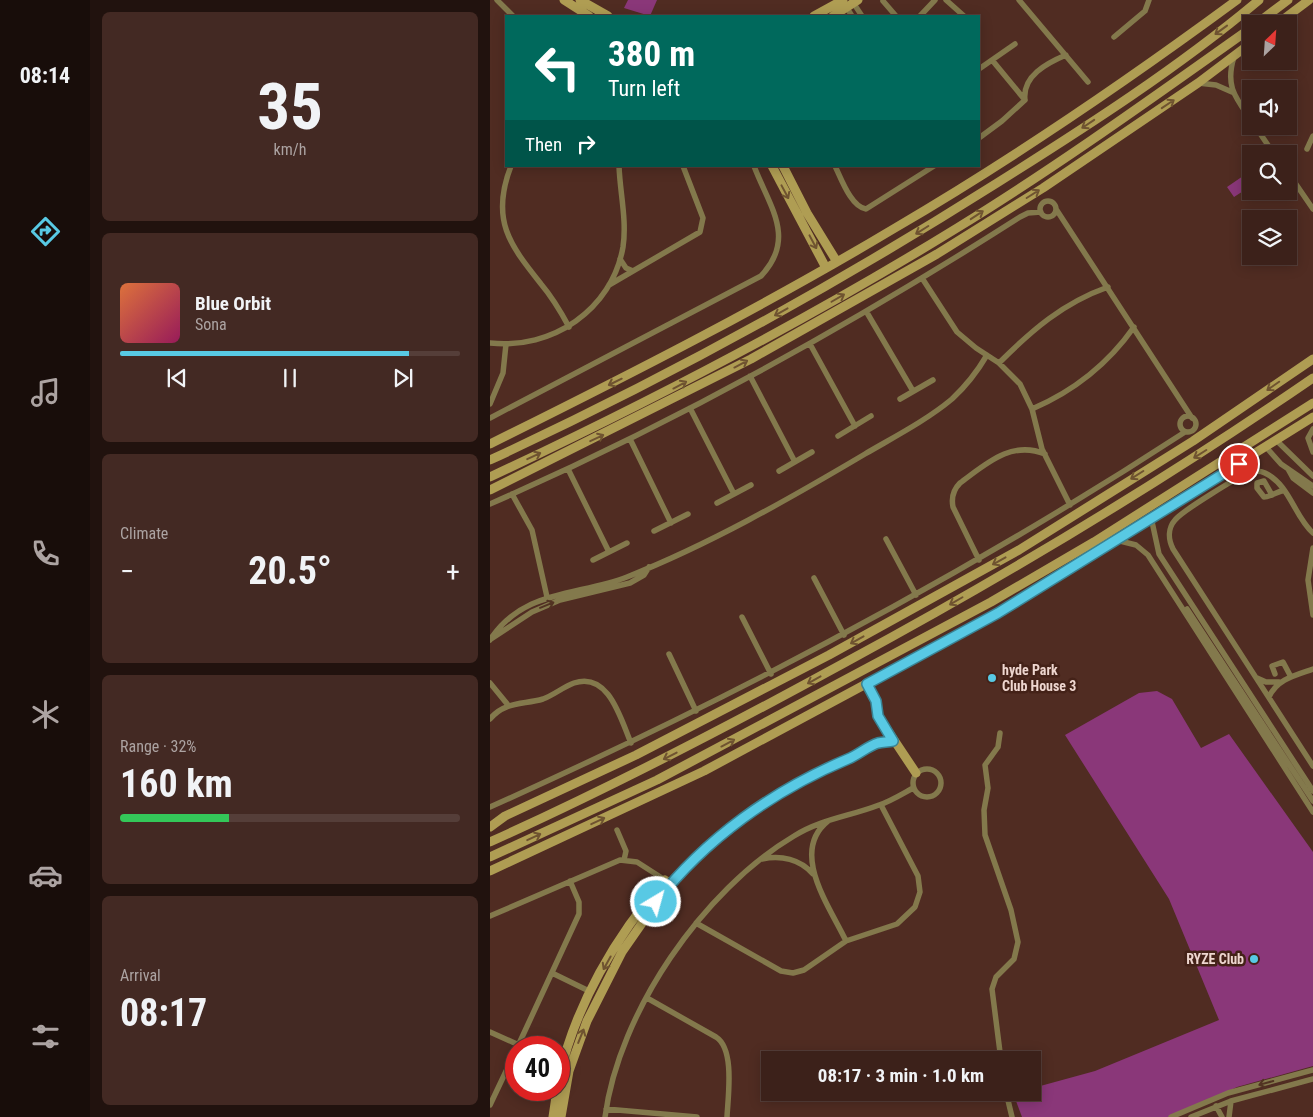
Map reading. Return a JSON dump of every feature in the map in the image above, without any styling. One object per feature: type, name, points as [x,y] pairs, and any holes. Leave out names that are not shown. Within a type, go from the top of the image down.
[{"type":"street","points":[[497,0],[512,15]]},
{"type":"street","points":[[564,0],[587,15]]},
{"type":"street","points":[[580,0],[606,15]]},
{"type":"street","points":[[921,15],[934,0]]},
{"type":"street","points":[[946,0],[963,15]]},
{"type":"street","points":[[1019,0],[1088,82]]},
{"type":"street","points":[[1114,36],[1145,11],[1149,0]]},
{"type":"street","points":[[490,444],[651,364],[837,262],[921,213],[1074,114],[1237,0]]},
{"type":"street","points":[[490,460],[621,397],[780,313],[948,214],[1056,145],[1197,48],[1259,0]]},
{"type":"street","points":[[1268,15],[1288,0]]},
{"type":"street","points":[[1289,15],[1309,0]]},
{"type":"street","points":[[883,1],[895,15]]},
{"type":"street","points":[[816,15],[849,2]]},
{"type":"street","points":[[833,15],[849,2]]},
{"type":"street","points":[[849,2],[852,15]]},
{"type":"street","points":[[849,2],[861,15]]},
{"type":"street","points":[[1197,48],[1208,21]]},
{"type":"street","points":[[490,477],[675,388],[911,256],[1062,160],[1242,34]]},
{"type":"street","points":[[980,68],[1015,44]]},
{"type":"street","points":[[490,490],[751,359],[937,254],[1043,188],[1198,83],[1242,50]]},
{"type":"street","points":[[1025,100],[1024,92],[1037,72],[1066,54]]},
{"type":"street","points":[[1234,56],[1230,75],[1232,92],[1242,107]]},
{"type":"street","points":[[992,60],[1025,100]]},
{"type":"street","points":[[1198,83],[1216,85],[1232,92]]},
{"type":"street","points":[[980,137],[1002,121],[1025,100]]},
{"type":"street","points":[[1307,150],[1313,136]]},
{"type":"street","points":[[511,167],[500,198],[500,216],[504,233],[515,254],[548,292],[569,327]]},
{"type":"street","points":[[490,343],[506,344],[539,340],[569,327],[592,308],[609,285],[620,259],[624,222],[618,167]]},
{"type":"street","points":[[609,285],[696,236],[702,228],[703,218],[683,167]]},
{"type":"street","points":[[490,418],[761,276],[773,261],[779,233],[775,214],[754,167]]},
{"type":"street","points":[[773,167],[826,268]]},
{"type":"street","points":[[784,167],[807,213],[837,262]]},
{"type":"street","points":[[836,167],[858,206],[866,209],[932,167]]},
{"type":"street","points":[[1297,186],[1313,209]]},
{"type":"street","points":[[490,808],[631,743],[844,635],[979,560],[1195,428],[1196,422],[1052,202],[1046,202],[1041,206],[1041,212]]},
{"type":"street","points":[[490,504],[568,469],[690,408],[810,344],[1020,217],[1032,212],[1041,212],[1050,217],[1056,209]]},
{"type":"street","points":[[921,213],[948,214]]},
{"type":"street","points":[[911,256],[937,254]]},
{"type":"street","points":[[620,259],[626,268],[633,271]]},
{"type":"street","points":[[922,278],[949,322],[966,340],[999,363],[1020,384],[1032,409],[1045,454],[1070,505]]},
{"type":"street","points":[[999,363],[1024,337],[1051,315],[1081,298],[1108,287]]},
{"type":"street","points":[[866,311],[913,391]]},
{"type":"street","points":[[1032,409],[1064,394],[1092,373],[1117,349],[1134,327]]},
{"type":"street","points":[[503,411],[491,402],[503,373],[506,344]]},
{"type":"street","points":[[810,344],[855,426]]},
{"type":"street","points":[[490,639],[513,615],[547,598],[618,587],[635,580],[644,575],[649,567],[784,500],[912,425],[953,398],[973,376],[987,355]]},
{"type":"street","points":[[490,827],[505,816],[636,755],[829,655],[1042,536],[1193,441],[1313,358]]},
{"type":"street","points":[[750,376],[795,462]]},
{"type":"street","points":[[490,842],[574,803],[780,698],[923,621],[1050,547],[1217,444],[1313,378]]},
{"type":"street","points":[[900,400],[933,380]]},
{"type":"street","points":[[490,857],[651,783],[991,602],[1094,542],[1313,403]]},
{"type":"street","points":[[690,408],[734,494]]},
{"type":"street","points":[[838,436],[871,416]]},
{"type":"street","points":[[1186,432],[1180,426],[1181,421],[1184,417],[1192,418]]},
{"type":"street","points":[[490,871],[641,802],[772,735],[998,613],[1313,417]]},
{"type":"street","points":[[1313,429],[1308,438],[1313,452]]},
{"type":"street","points":[[630,438],[671,523]]},
{"type":"street","points":[[1277,440],[1289,455],[1313,476]]},
{"type":"street","points":[[1266,448],[1281,464],[1313,486]]},
{"type":"street","points":[[979,560],[954,507],[952,498],[954,490],[960,483],[1006,452],[1022,449],[1045,454]]},
{"type":"street","points":[[779,471],[812,452]]},
{"type":"street","points":[[1281,464],[1289,455]]},
{"type":"street","points":[[1211,480],[1222,461]]},
{"type":"street","points":[[568,469],[609,552]]},
{"type":"street","points":[[1288,469],[1293,478],[1313,493]]},
{"type":"street","points":[[1313,533],[1276,480],[1264,473],[1249,472],[1179,516],[1170,531],[1173,549],[1313,766]]},
{"type":"street","points":[[717,503],[751,485]]},
{"type":"street","points":[[1272,495],[1284,490]]},
{"type":"street","points":[[512,494],[532,530],[547,598]]},
{"type":"street","points":[[654,532],[688,514]]},
{"type":"street","points":[[1151,517],[1159,554],[1313,791]]},
{"type":"street","points":[[1042,536],[1050,547]]},
{"type":"street","points":[[1119,538],[1144,546],[1151,553],[1313,801]]},
{"type":"street","points":[[1119,538],[1136,545],[1148,555],[1313,812]]},
{"type":"street","points":[[886,539],[916,595]]},
{"type":"street","points":[[1094,542],[1099,551]]},
{"type":"street","points":[[593,560],[627,543]]},
{"type":"street","points":[[1313,548],[1308,580],[1313,616]]},
{"type":"street","points":[[814,578],[844,635]]},
{"type":"street","points":[[490,639],[499,635],[516,620],[532,612],[591,590]]},
{"type":"street","points":[[991,602],[998,613]]},
{"type":"street","points":[[742,617],[770,674]]},
{"type":"street","points":[[669,654],[696,711]]},
{"type":"street","points":[[1275,674],[1272,666],[1284,662],[1291,677]]},
{"type":"street","points":[[1268,697],[1273,688],[1282,681],[1313,669]]},
{"type":"street","points":[[1256,677],[1266,682],[1282,681]]},
{"type":"street","points":[[490,682],[508,705]]},
{"type":"street","points":[[490,719],[508,705],[541,699],[574,683],[592,682],[602,687],[610,696],[631,743]]},
{"type":"street","points":[[867,684],[876,701],[878,716],[916,773]]},
{"type":"street","points":[[799,688],[797,695],[802,703]]},
{"type":"street","points":[[780,698],[787,705],[787,711]]},
{"type":"street","points":[[754,729],[772,735]]},
{"type":"street","points":[[1000,733],[998,747],[985,765],[988,788],[984,810],[984,829],[1011,910],[1018,942],[1014,959],[996,977],[992,989],[1000,1051]]},
{"type":"street","points":[[570,1040],[591,992],[624,933],[667,882],[720,836],[761,805],[798,783],[877,744],[893,741]]},
{"type":"street","points":[[924,768],[934,770],[940,778],[940,788],[934,796],[920,796],[913,788],[912,783],[916,773],[924,768]]},
{"type":"street","points":[[641,802],[651,783]]},
{"type":"street","points":[[605,1117],[618,1060],[647,998],[670,959],[696,923],[728,889],[794,836],[831,819],[881,805],[913,788]]},
{"type":"street","points":[[696,923],[787,973],[804,970],[830,950],[846,941],[897,924],[910,914],[918,900],[918,876],[881,805]]},
{"type":"street","points":[[831,819],[819,830],[812,844],[811,860],[815,875],[846,941]]},
{"type":"street","points":[[617,830],[626,851],[624,860]]},
{"type":"street","points":[[762,860],[776,857],[791,859],[804,865],[815,875]]},
{"type":"street","points":[[490,916],[624,860],[644,866],[667,882]]},
{"type":"street","points":[[522,1036],[580,910],[578,898],[570,881]]},
{"type":"street","points":[[562,1117],[570,1071],[590,1016],[626,945],[667,882]]},
{"type":"street","points":[[552,973],[591,992]]},
{"type":"street","points":[[647,998],[716,1037],[725,1045],[728,1057],[728,1117]]},
{"type":"street","points":[[490,1032],[505,1040]]},
{"type":"street","points":[[1171,1117],[1228,1093],[1313,1070]]},
{"type":"street","points":[[490,1105],[505,1073]]},
{"type":"street","points":[[1191,1117],[1231,1100],[1313,1079]]},
{"type":"street","points":[[1230,1117],[1231,1100]]},
{"type":"street","points":[[553,1117],[555,1101]]},
{"type":"street","points":[[1008,1101],[1012,1117]]},
{"type":"street","points":[[1216,1106],[1222,1117]]},
{"type":"street","points":[[606,1109],[697,1117]]},
{"type":"shaded area","points":[[628,0],[657,0],[650,15],[624,8]]},
{"type":"shaded area","points":[[1242,177],[1242,192],[1234,197],[1227,187]]},
{"type":"shaded area","name":"RYZE Club","points":[[1157,691],[1172,699],[1201,748],[1229,734],[1313,852],[1313,1066],[1237,1087],[1176,1117],[1022,1117],[1016,1101],[1041,1101],[1041,1086],[1095,1071],[1219,1020],[1169,899],[1065,735],[1139,693]]},
{"type":"place","name":"hyde Park Club House 3","points":[[992,678]]},
{"type":"place","name":"RYZE Club","points":[[1254,959]]},
{"type":"route","points":[[656,902],[670,883],[691,862],[720,836],[761,805],[830,766],[879,743],[893,741],[878,716],[876,701],[867,684],[998,613],[1239,464]]}]
